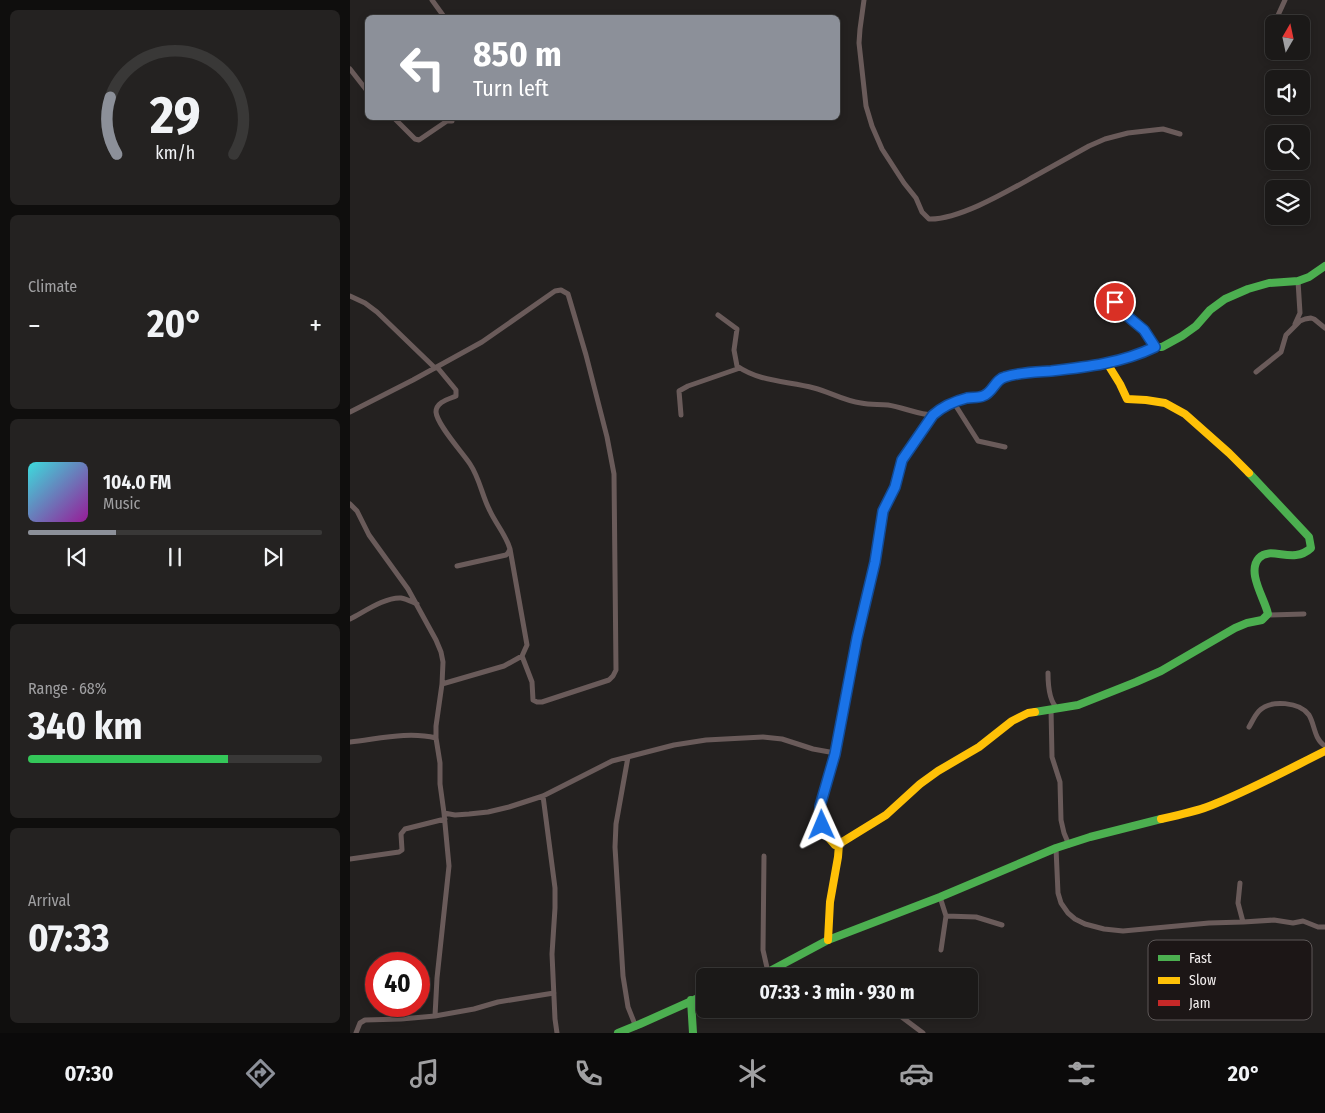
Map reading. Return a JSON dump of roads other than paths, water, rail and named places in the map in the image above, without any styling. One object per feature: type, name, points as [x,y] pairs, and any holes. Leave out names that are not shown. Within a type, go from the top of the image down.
[{"type":"street","points":[[432,0],[443,15]]},
{"type":"street","points":[[864,0],[860,43],[866,106],[882,149],[916,198],[922,212],[929,219],[959,213],[986,202],[1105,139],[1128,133],[1163,129],[1180,134]]},
{"type":"street","points":[[1278,15],[1285,0]]},
{"type":"street","points":[[350,69],[365,88]]},
{"type":"street","points":[[396,120],[415,139],[419,140],[447,120],[452,121]]},
{"type":"street","points":[[1107,363],[1120,384],[1126,399],[1165,403],[1185,414],[1229,453],[1309,537],[1311,548],[1308,552],[1290,556],[1271,552],[1258,557],[1255,568],[1256,578],[1268,611],[1268,614],[1262,620],[1235,628],[1162,671],[1078,705],[1028,714],[1012,721],[971,752],[920,784],[886,814],[840,844],[835,845],[827,836],[820,815],[820,806],[835,754],[857,638],[875,562],[883,511],[895,487],[902,460],[933,415],[940,409],[967,398],[988,394],[1003,377],[1107,363],[1141,354],[1155,347],[1162,346],[1189,331],[1210,310],[1225,299],[1248,289],[1269,283],[1298,281],[1309,277],[1325,266]]},
{"type":"street","points":[[1293,327],[1300,313],[1298,281]]},
{"type":"street","points":[[1102,288],[1126,315],[1144,330],[1155,347]]},
{"type":"street","points":[[350,412],[482,342],[555,291],[561,290],[568,294],[607,437],[614,474],[616,670],[609,680],[537,702],[532,700],[532,682],[522,656]]},
{"type":"street","points":[[350,296],[365,303],[377,312],[436,368],[456,390],[456,396],[440,403],[437,408],[437,415],[448,436],[475,472],[490,511],[510,549],[527,645],[522,656],[504,666],[442,684]]},
{"type":"street","points":[[718,315],[737,329],[734,350],[735,362],[740,368],[755,376],[813,388],[828,392],[845,400],[863,404],[888,405],[926,415],[933,415]]},
{"type":"street","points":[[1256,372],[1282,352],[1286,335],[1300,321],[1308,318],[1314,319],[1325,328]]},
{"type":"street","points":[[681,415],[679,391],[688,386],[740,368]]},
{"type":"street","points":[[954,403],[978,441],[1005,447]]},
{"type":"street","points":[[350,504],[357,511],[369,536],[398,574],[416,604],[436,640],[443,662],[436,738],[450,866],[437,978],[435,1016]]},
{"type":"street","points":[[457,566],[506,554],[510,549]]},
{"type":"street","points":[[350,619],[393,599],[402,598],[416,604]]},
{"type":"street","points":[[1267,615],[1304,614]]},
{"type":"street","points":[[1048,673],[1054,706],[1052,757],[1060,782],[1061,820],[1069,845]]},
{"type":"street","points":[[1249,727],[1259,711],[1265,707],[1271,705],[1291,705],[1305,710],[1318,739],[1325,746]]},
{"type":"street","points":[[350,742],[414,735],[436,738]]},
{"type":"street","points":[[350,859],[399,852],[402,850],[401,834],[405,829],[445,816],[488,812],[542,796],[612,761],[674,745],[706,740],[763,737],[782,739],[835,754]]},
{"type":"street","points":[[776,968],[828,940],[940,897],[1056,848],[1090,837],[1216,804],[1325,751]]},
{"type":"street","points":[[628,757],[616,824],[615,846],[623,976],[628,1006],[636,1027]]},
{"type":"street","points":[[542,796],[555,888],[552,954],[557,1033]]},
{"type":"street","points":[[828,940],[830,896],[839,858],[840,844]]},
{"type":"street","points":[[1056,848],[1058,893],[1068,913],[1085,924],[1123,931],[1184,924],[1274,920],[1293,923],[1303,922],[1318,927],[1325,927]]},
{"type":"street","points":[[764,856],[763,950],[767,968]]},
{"type":"street","points":[[1240,883],[1238,903],[1243,922]]},
{"type":"street","points":[[940,897],[946,916],[941,950]]},
{"type":"street","points":[[946,916],[976,917],[1002,925]]},
{"type":"street","points":[[356,1033],[360,1023],[364,1020],[435,1016],[474,1009],[505,1000],[554,993]]},
{"type":"street","points":[[618,1033],[636,1027],[696,998]]},
{"type":"street","points":[[691,1000],[693,1033]]},
{"type":"street","points":[[903,1018],[924,1033]]}]
